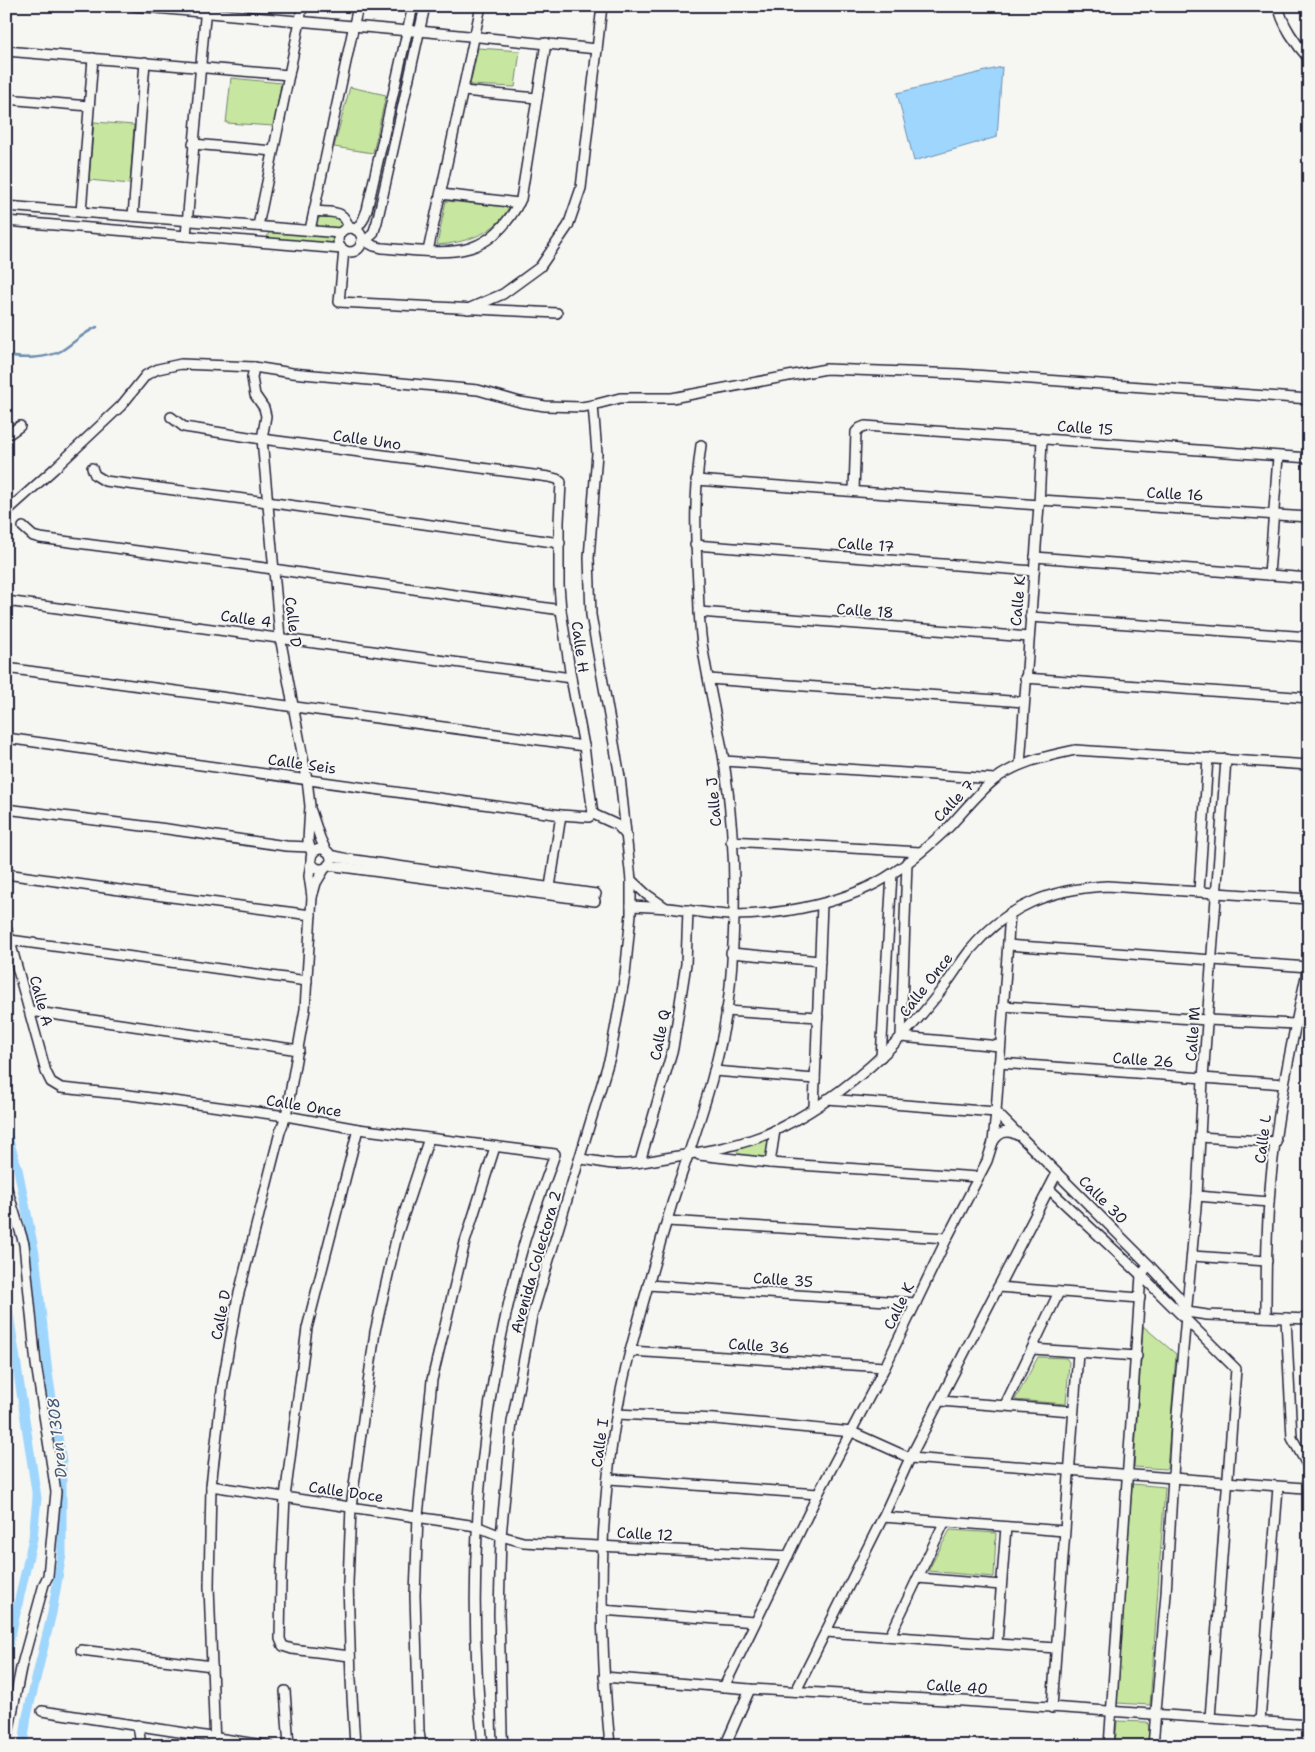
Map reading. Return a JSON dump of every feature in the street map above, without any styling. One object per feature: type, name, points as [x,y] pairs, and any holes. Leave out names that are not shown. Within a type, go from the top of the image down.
[{"type":"street","points":[[134,6],[205,9],[300,21],[597,49]]},
{"type":"street","points":[[258,226],[302,6]]},
{"type":"street","points":[[310,230],[358,6]]},
{"type":"street","points":[[6,206],[340,233],[353,229],[363,220],[367,210],[413,6]]},
{"type":"street","points":[[6,221],[352,252],[373,234],[377,222],[424,6]]},
{"type":"street","points":[[428,251],[481,6]]},
{"type":"street","points":[[468,309],[503,294],[540,267],[568,226],[581,188],[602,6]]},
{"type":"street","points":[[1279,6],[1279,10],[1298,47],[1309,59]]},
{"type":"street","points":[[186,236],[205,9]]},
{"type":"street","points":[[363,242],[382,248],[452,252],[482,243],[502,228],[521,199],[546,44]]},
{"type":"street","points":[[6,51],[289,75]]},
{"type":"street","points":[[80,212],[94,58]]},
{"type":"street","points":[[133,216],[145,62]]},
{"type":"street","points":[[463,91],[537,98]]},
{"type":"street","points":[[6,99],[89,106]]},
{"type":"street","points":[[193,144],[273,151]]},
{"type":"street","points":[[441,194],[519,203]]},
{"type":"street","points":[[314,211],[340,213],[361,236],[363,242]]},
{"type":"street","points":[[340,233],[338,242],[343,250],[339,302],[557,313]]},
{"type":"street","points":[[6,512],[121,406],[146,375],[181,364],[254,367],[292,373],[478,390],[520,402],[545,406],[582,407],[620,398],[672,398],[826,369],[960,374],[1309,399]]},
{"type":"street","name":"Calle D","points":[[254,367],[252,378],[255,395],[264,408],[266,416],[262,440],[280,637],[307,779],[310,806],[311,854],[309,887],[312,897]]},
{"type":"street","name":"Avenida Colectora 2","points":[[504,1746],[499,1614],[501,1536],[512,1422],[532,1316],[610,1057],[625,974],[631,906],[631,880],[620,777],[591,616],[589,558],[597,453],[593,405]]},
{"type":"street","name":"Calle Uno","points":[[171,417],[184,427],[262,440],[549,477],[561,482]]},
{"type":"street","points":[[6,436],[20,426]]},
{"type":"street","name":"Calle 15","points":[[854,491],[856,432],[865,426],[1309,458]]},
{"type":"street","name":"Calle K","points":[[1020,765],[1042,439]]},
{"type":"street","name":"Calle J","points":[[688,1154],[714,1071],[726,1011],[730,985],[733,915],[731,841],[724,761],[702,647],[699,612],[694,509],[696,480],[702,445]]},
{"type":"street","points":[[1269,575],[1278,457]]},
{"type":"street","points":[[92,468],[95,475],[105,481],[560,543]]},
{"type":"street","name":"Calle 16","points":[[696,480],[1309,517]]},
{"type":"street","name":"Calle H","points":[[561,482],[559,585],[561,610],[584,746],[593,814]]},
{"type":"street","points":[[23,527],[33,536],[40,538],[561,610]]},
{"type":"street","name":"Calle 17","points":[[695,545],[1034,572]]},
{"type":"street","points":[[1035,558],[1309,578]]},
{"type":"street","name":"Calle 4","points":[[6,601],[571,678]]},
{"type":"street","name":"Calle 18","points":[[699,612],[1029,637]]},
{"type":"street","points":[[1030,617],[1309,637]]},
{"type":"street","points":[[6,668],[584,746]]},
{"type":"street","points":[[1025,678],[1309,698]]},
{"type":"street","points":[[709,679],[1024,702]]},
{"type":"street","name":"Calle Seis","points":[[6,738],[561,815],[589,817],[593,814]]},
{"type":"street","name":"Calle 7","points":[[631,906],[733,915],[776,912],[822,904],[850,894],[892,874],[920,852],[949,827],[974,798],[995,779],[1020,765],[1048,755],[1075,750],[1309,765]]},
{"type":"street","points":[[1199,891],[1208,758]]},
{"type":"street","name":"Calle M","points":[[1153,1746],[1197,1196],[1203,1078],[1226,759]]},
{"type":"street","points":[[724,761],[995,779]]},
{"type":"street","name":"Calle D","points":[[310,806],[320,838],[328,853]]},
{"type":"street","points":[[6,809],[286,846],[311,854],[318,868],[326,866],[595,898],[550,887],[348,859],[318,849],[311,854]]},
{"type":"street","points":[[593,814],[617,825],[627,836]]},
{"type":"street","points":[[550,887],[561,815]]},
{"type":"street","points":[[731,841],[920,852]]},
{"type":"street","points":[[326,866],[330,862],[328,853]]},
{"type":"street","points":[[907,862],[901,1037],[1000,1046]]},
{"type":"street","name":"Calle D","points":[[215,1742],[210,1586],[211,1486],[223,1382],[237,1301],[280,1132],[286,1116],[299,1050],[307,981],[312,897],[316,883],[326,866]]},
{"type":"street","points":[[6,874],[311,914]]},
{"type":"street","points":[[881,1057],[892,874]]},
{"type":"street","points":[[631,880],[646,894],[667,908]]},
{"type":"street","name":"Calle Once","points":[[580,1159],[614,1164],[640,1162],[728,1146],[775,1130],[827,1099],[881,1057],[901,1037],[942,988],[971,949],[991,928],[1010,913],[1028,903],[1057,892],[1107,886],[1309,899]]},
{"type":"street","points":[[814,1107],[822,904]]},
{"type":"street","name":"Calle Q","points":[[640,1162],[673,1048],[686,964],[688,910]]},
{"type":"street","name":"Calle K","points":[[724,1687],[818,1494],[886,1367],[947,1238],[987,1161],[996,1112],[1010,913]]},
{"type":"street","name":"Calle A","points":[[6,927],[46,1072],[51,1082]]},
{"type":"street","points":[[10,940],[307,981]]},
{"type":"street","points":[[1008,945],[1308,968]]},
{"type":"street","points":[[731,954],[820,960]]},
{"type":"street","name":"Calle L","points":[[1266,1317],[1269,1202],[1276,1142],[1295,1024],[1308,968]]},
{"type":"street","points":[[1003,1006],[1295,1024]]},
{"type":"street","points":[[726,1011],[818,1017]]},
{"type":"street","points":[[30,1012],[299,1050]]},
{"type":"street","name":"Calle 26","points":[[999,1063],[1284,1084]]},
{"type":"street","points":[[714,1071],[815,1079]]},
{"type":"street","name":"Calle Once","points":[[51,1082],[61,1088],[129,1095],[286,1116],[358,1129],[555,1154]]},
{"type":"street","points":[[827,1099],[996,1112]]},
{"type":"street","name":"Calle 30","points":[[996,1112],[1178,1296],[1186,1316]]},
{"type":"street","points":[[350,1656],[292,1649],[283,1646],[280,1639],[285,1497],[307,1328],[358,1129]]},
{"type":"street","points":[[770,1163],[775,1130]]},
{"type":"street","points":[[992,1142],[1000,1133],[1005,1132],[1014,1133],[1021,1137]]},
{"type":"street","points":[[355,1746],[348,1583],[351,1506],[375,1332],[397,1235],[428,1138]]},
{"type":"street","points":[[1200,1138],[1276,1142]]},
{"type":"street","points":[[421,1746],[415,1595],[418,1516],[432,1380],[465,1242],[495,1147]]},
{"type":"street","name":"Avenida Colectora 2","points":[[483,1746],[475,1658],[476,1526],[488,1416],[503,1328],[526,1240],[555,1154]]},
{"type":"street","points":[[688,1154],[770,1163],[978,1177]]},
{"type":"street","name":"Calle I","points":[[610,1746],[604,1677],[602,1610],[608,1479],[630,1351],[688,1154]]},
{"type":"street","points":[[796,1691],[884,1517],[910,1458],[1057,1174]]},
{"type":"street","points":[[6,1185],[24,1244],[36,1364],[56,1492],[48,1576],[44,1584],[21,1668],[6,1744]]},
{"type":"street","points":[[1049,1189],[1186,1316],[1236,1369],[1210,1718]]},
{"type":"street","points":[[1197,1196],[1269,1202]]},
{"type":"street","points":[[667,1221],[947,1238]]},
{"type":"street","points":[[1192,1256],[1267,1261]]},
{"type":"street","points":[[1109,1746],[1141,1275],[1149,1265]]},
{"type":"street","name":"Calle 35","points":[[648,1285],[916,1303]]},
{"type":"street","points":[[998,1287],[1140,1298]]},
{"type":"street","points":[[1005,1405],[1059,1292]]},
{"type":"street","points":[[1186,1316],[1207,1315],[1309,1319]]},
{"type":"street","points":[[1286,1318],[1292,1438],[1309,1468]]},
{"type":"street","points":[[1032,1350],[1136,1356]]},
{"type":"street","name":"Calle 36","points":[[630,1351],[886,1367]]},
{"type":"street","points":[[1052,1708],[1072,1411],[1078,1353]]},
{"type":"street","points":[[940,1401],[1072,1411]]},
{"type":"street","points":[[618,1414],[715,1419],[852,1432],[910,1458],[1128,1476],[1307,1488]]},
{"type":"street","points":[[608,1479],[818,1494]]},
{"type":"street","name":"Calle Doce","points":[[211,1486],[476,1526]]},
{"type":"street","points":[[1260,1722],[1278,1486]]},
{"type":"street","points":[[884,1517],[1064,1531]]},
{"type":"street","points":[[890,1636],[944,1523]]},
{"type":"street","name":"Calle 12","points":[[476,1526],[522,1542],[788,1556]]},
{"type":"street","points":[[997,1643],[1006,1527]]},
{"type":"street","points":[[918,1578],[1001,1584]]},
{"type":"street","points":[[602,1610],[755,1622]]},
{"type":"street","points":[[826,1632],[1056,1648]]},
{"type":"street","points":[[81,1650],[212,1666]]},
{"type":"street","name":"Calle 40","points":[[604,1677],[750,1689],[1309,1725]]},
{"type":"street","points":[[725,1746],[750,1689]]},
{"type":"street","points":[[285,1691],[289,1746]]},
{"type":"street","points":[[42,1712],[138,1725],[215,1742],[270,1746]]},
{"type":"street","points":[[138,1725],[141,1746]]},
{"type":"green space","points":[[478,48],[520,51],[515,87],[470,85]]},
{"type":"green space","points":[[231,78],[281,83],[274,126],[226,123]]},
{"type":"green space","points":[[350,87],[386,95],[373,153],[334,147]]},
{"type":"green space","points":[[94,122],[134,125],[130,184],[89,180]]},
{"type":"green space","points":[[446,201],[509,207],[496,224],[488,230],[458,242],[437,245]]},
{"type":"green space","points":[[320,217],[340,218],[343,225],[336,229],[320,227],[316,223]]},
{"type":"green space","points":[[269,231],[334,236],[336,238],[335,245],[267,239]]},
{"type":"green space","points":[[765,1139],[769,1142],[767,1157],[739,1156],[737,1153],[739,1149]]},
{"type":"green space","points":[[1143,1326],[1176,1354],[1167,1469],[1134,1467]]},
{"type":"green space","points":[[1038,1357],[1066,1358],[1069,1362],[1066,1404],[1015,1400]]},
{"type":"green space","points":[[1132,1484],[1165,1487],[1150,1705],[1117,1703]]},
{"type":"green space","points":[[950,1530],[996,1533],[994,1577],[928,1571]]},
{"type":"green space","points":[[1117,1721],[1147,1722],[1149,1727],[1148,1746],[1115,1746]]},
{"type":"water","points":[[1002,67],[997,137],[914,161],[897,93]]},
{"type":"waterway","points":[[6,355],[26,358],[42,357],[56,353],[97,327]]},
{"type":"waterway","name":"Dren 1308","points":[[6,1131],[18,1169],[35,1254],[48,1373],[62,1462],[62,1554],[52,1613],[27,1716],[23,1746]]},
{"type":"waterway","points":[[6,1294],[37,1498],[33,1538],[6,1657]]}]
